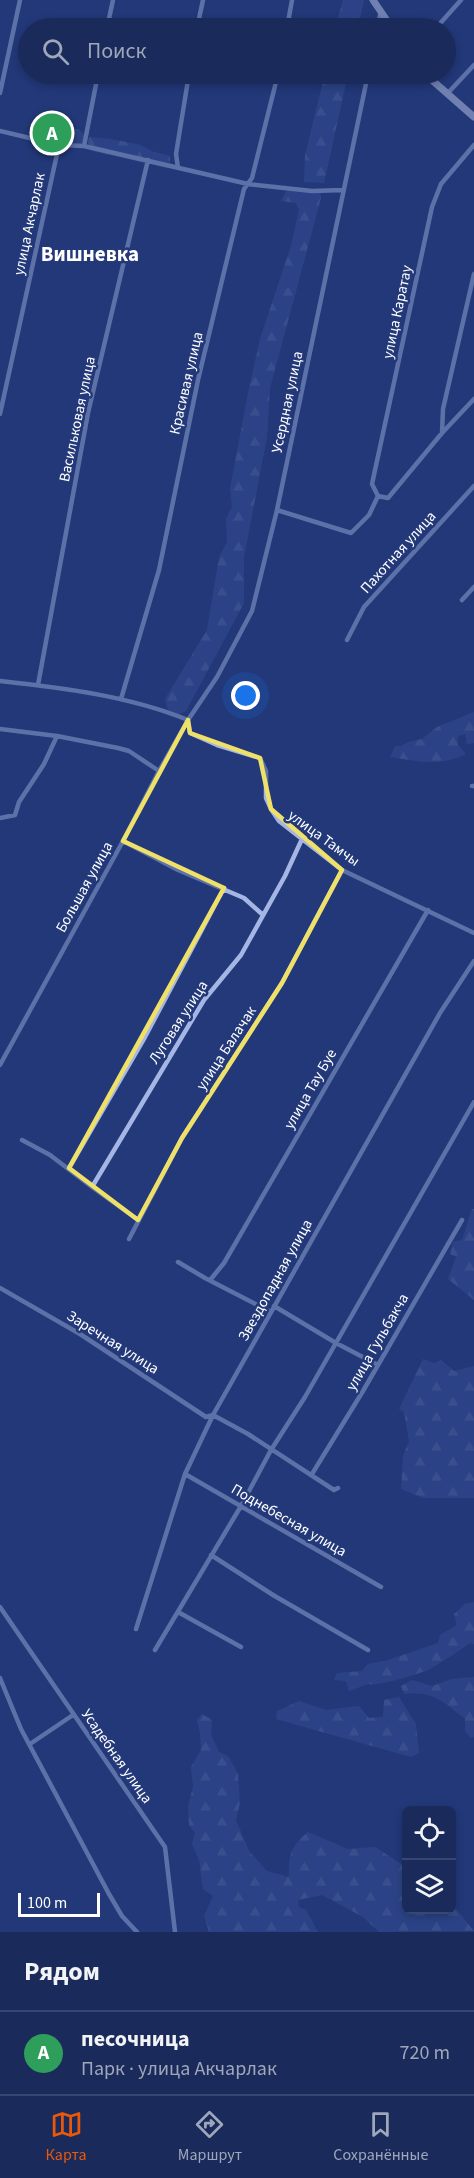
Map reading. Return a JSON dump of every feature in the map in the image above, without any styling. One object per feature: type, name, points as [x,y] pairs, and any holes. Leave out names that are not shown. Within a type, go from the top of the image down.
[{"type":"street","points":[[0,93],[20,0]]},
{"type":"street","points":[[109,18],[113,0]]},
{"type":"street","points":[[199,18],[202,0]]},
{"type":"street","points":[[289,18],[292,0]]},
{"type":"street","points":[[372,0],[386,18]]},
{"type":"street","points":[[445,18],[461,0]]},
{"type":"street","points":[[379,18],[381,11]]},
{"type":"street","points":[[447,94],[474,65]]},
{"type":"street","points":[[84,146],[96,84]]},
{"type":"street","points":[[178,168],[176,154],[187,84]]},
{"type":"street","name":"Красивая улица","points":[[121,699],[159,570],[198,380],[244,189],[252,178],[276,84]]},
{"type":"street","name":"Усердная улица","points":[[188,720],[217,677],[249,618],[257,594],[277,510],[366,84]]},
{"type":"street","points":[[436,84],[474,117]]},
{"type":"street","points":[[0,131],[59,145],[84,146],[248,184],[312,191],[343,190]]},
{"type":"street","name":"улица Акчарлак","points":[[0,414],[59,145]]},
{"type":"street","name":"улица Каратау","points":[[378,496],[372,484],[432,207],[441,184],[474,146]]},
{"type":"street","name":"Васильковая улица","points":[[38,685],[88,413],[148,160]]},
{"type":"street","points":[[442,433],[443,409],[474,274]]},
{"type":"street","points":[[277,510],[351,533],[369,515],[378,496],[388,498],[442,433],[474,399]]},
{"type":"street","name":"Пахотная улица","points":[[347,640],[364,607],[474,486]]},
{"type":"street","points":[[462,600],[474,587]]},
{"type":"street","name":"улица Тамчы","points":[[0,681],[38,685],[156,707],[188,720],[190,733],[217,745],[260,758],[266,771],[266,798],[279,821],[342,870],[474,933]]},
{"type":"street","name":"Большая улица","points":[[0,1065],[188,720]]},
{"type":"street","points":[[0,729],[57,736],[129,751],[159,771]]},
{"type":"street","points":[[0,818],[15,815],[19,802],[44,764],[57,736]]},
{"type":"street","name":"Луговая улица","points":[[92,1187],[204,1000],[241,954],[285,876],[302,839]]},
{"type":"street","points":[[123,841],[178,870],[244,898],[263,915]]},
{"type":"street","name":"улица Балачак","points":[[129,1239],[182,1138],[282,984],[342,870]]},
{"type":"street","name":"Луговая улица","points":[[69,1168],[145,1037],[224,888]]},
{"type":"street","name":"улица Тау Буе","points":[[211,1280],[224,1263],[428,910]]},
{"type":"street","name":"Звездопадная улица","points":[[136,1629],[185,1474],[213,1415],[440,1013],[474,961]]},
{"type":"street","points":[[155,1650],[241,1506],[271,1450],[336,1344],[474,1102]]},
{"type":"street","points":[[22,1140],[69,1168],[138,1220]]},
{"type":"street","name":"улица Гульбакча","points":[[312,1474],[462,1220]]},
{"type":"street","points":[[178,1262],[224,1288],[273,1309],[378,1365]]},
{"type":"street","name":"Заречная улица","points":[[0,1288],[80,1334],[206,1417],[213,1415],[248,1434],[334,1490],[338,1488]]},
{"type":"street","name":"Поднебесная улица","points":[[185,1474],[381,1587]]},
{"type":"street","points":[[211,1556],[368,1650]]},
{"type":"street","name":"Усадебная улица","points":[[0,1607],[165,1847],[175,1932]]},
{"type":"street","points":[[178,1612],[241,1647]]},
{"type":"street","points":[[0,1678],[30,1744],[109,1894],[122,1916],[137,1932]]},
{"type":"street","points":[[30,1744],[74,1714]]},
{"type":"highlighted area","points":[[188,720],[190,733],[260,758],[271,809],[342,870],[282,983],[182,1138],[138,1220],[69,1168],[224,888],[123,841]]},
{"type":"green space","points":[[343,0],[364,0],[360,18],[338,18]]},
{"type":"green space","points":[[323,84],[346,84],[324,183],[304,182],[305,155]]},
{"type":"green space","points":[[45,122],[80,130],[84,135],[82,143],[76,146],[42,139],[38,134],[40,125]]},
{"type":"green space","points":[[89,137],[141,145],[151,151],[170,156],[170,166],[167,168],[92,151],[88,143]]},
{"type":"green space","points":[[320,190],[321,198],[270,388],[267,437],[244,557],[244,603],[186,711],[177,715],[168,710],[165,699],[207,630],[219,557],[227,542],[226,519],[232,507],[230,488],[249,388],[260,339],[291,246],[299,210],[296,203],[281,201],[286,191]]},
{"type":"green space","points":[[474,712],[474,743],[467,744],[465,734],[458,736],[458,745],[466,754],[438,762],[390,757],[395,746],[422,739],[437,727]]},
{"type":"green space","points":[[472,1209],[474,1209],[474,1300],[448,1279],[456,1257],[450,1254],[453,1242],[462,1240]]},
{"type":"green space","points":[[423,1359],[434,1363],[441,1360],[454,1371],[474,1366],[474,1498],[423,1498],[401,1489],[403,1456],[409,1441],[404,1412],[399,1409]]},
{"type":"green space","points":[[474,1602],[474,1644],[470,1643],[430,1669],[349,1691],[346,1681],[334,1680],[337,1673],[362,1671],[368,1664],[388,1660],[438,1643],[440,1635],[457,1625],[454,1614],[465,1604]]},
{"type":"green space","points":[[474,1677],[474,1737],[471,1738],[465,1731],[465,1719],[451,1707],[430,1696],[404,1694],[401,1686],[412,1680],[432,1686],[452,1679]]},
{"type":"green space","points":[[399,1697],[416,1724],[419,1753],[411,1757],[276,1719],[277,1711],[299,1701],[326,1710],[359,1706],[369,1718],[383,1717],[384,1700]]},
{"type":"green space","points":[[202,1714],[212,1720],[211,1735],[219,1752],[228,1756],[238,1774],[240,1803],[236,1820],[249,1851],[267,1871],[289,1877],[289,1863],[294,1847],[308,1832],[348,1849],[375,1847],[402,1864],[402,1914],[456,1914],[456,1909],[474,1931],[379,1932],[363,1917],[322,1895],[298,1900],[299,1907],[306,1910],[318,1932],[209,1932],[204,1916],[213,1896],[203,1889],[199,1860],[192,1844],[195,1833],[189,1825],[188,1806],[193,1787],[191,1767],[201,1750],[197,1720]]},
{"type":"place","name":"песочница","points":[[52,133]]},
{"type":"district","name":"Вишневка","points":[[90,254]]}]
